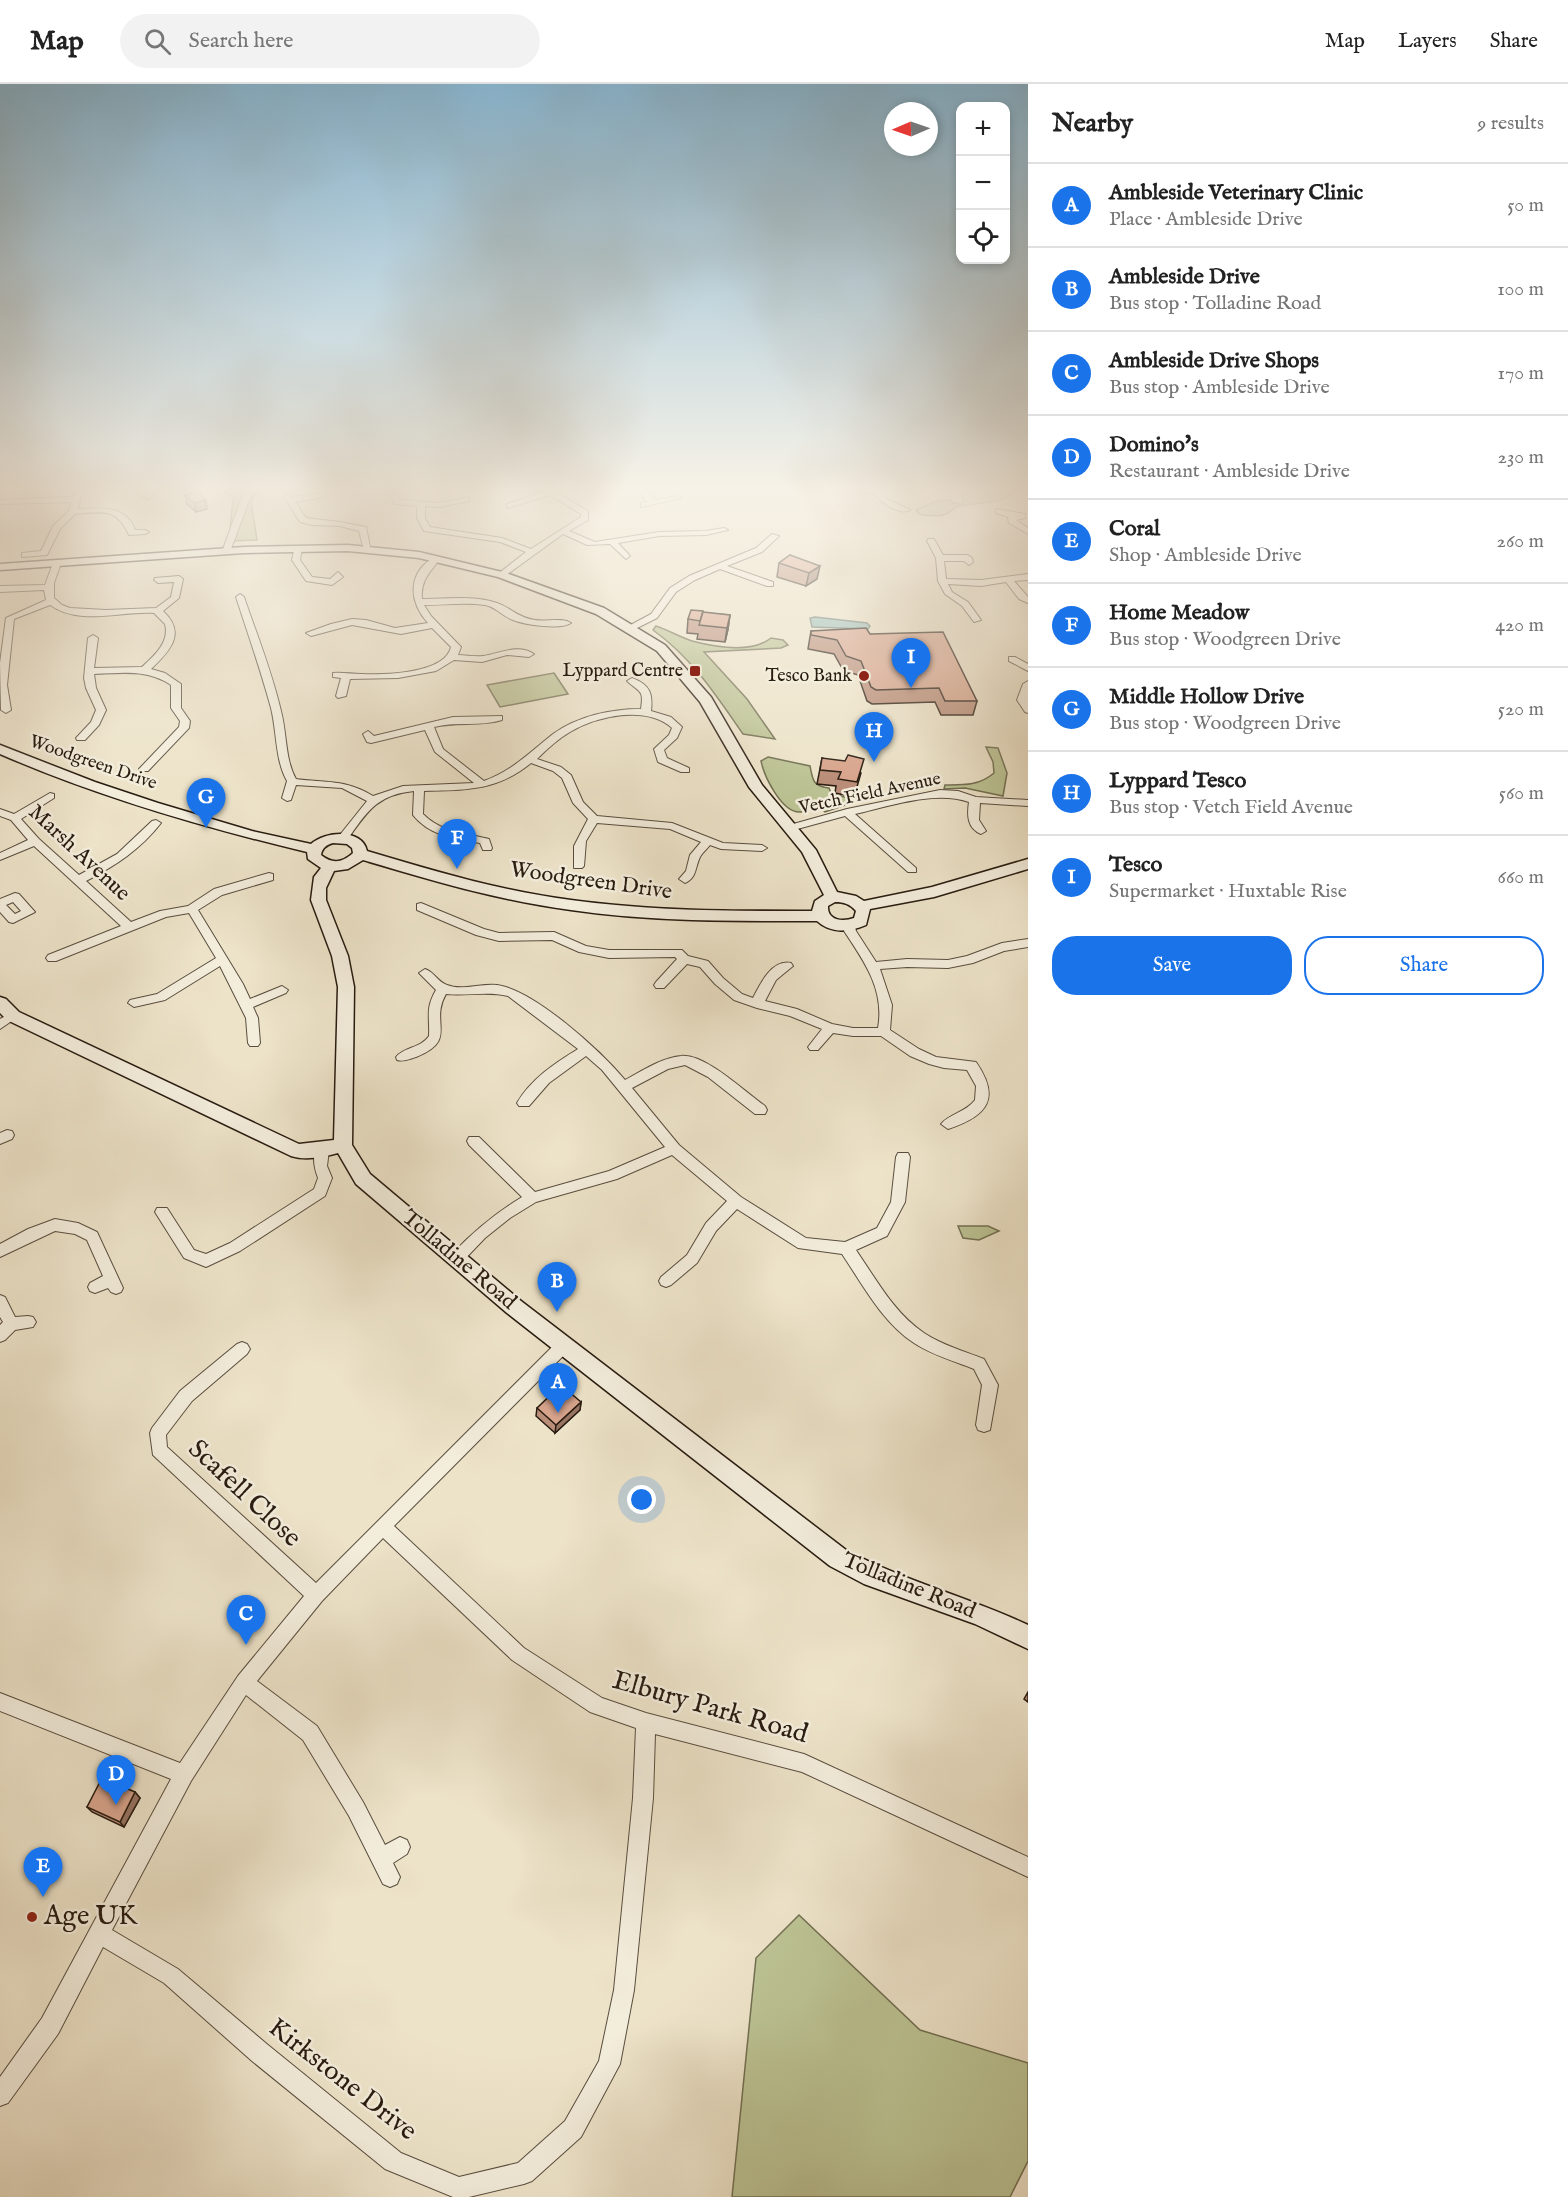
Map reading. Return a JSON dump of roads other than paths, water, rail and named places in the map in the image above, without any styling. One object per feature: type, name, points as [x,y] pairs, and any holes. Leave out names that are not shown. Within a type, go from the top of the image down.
[{"type":"main road","points":[[525,584],[600,611],[661,648],[706,700],[756,787],[809,850],[832,897]]},
{"type":"main road","name":"Woodgreen Drive","points":[[0,749],[36,765],[144,802],[248,834],[314,849]]},
{"type":"main road","points":[[331,838],[343,838],[351,840],[359,847],[360,854],[354,861],[344,866],[329,867],[319,864],[313,856],[314,849],[331,838]]},
{"type":"main road","name":"Woodgreen Drive","points":[[360,854],[453,881],[535,899],[599,909],[686,916],[820,916]]},
{"type":"main road","points":[[861,906],[863,916],[861,921],[850,926],[836,925],[820,916],[818,911],[820,904],[832,897],[848,898],[861,906],[934,892],[1028,864]]},
{"type":"main road","points":[[0,1003],[7,1020],[297,1151],[322,1150],[343,1145],[346,987],[340,956],[321,913],[318,896],[323,873],[329,867]]},
{"type":"main road","name":"Tolladine Road","points":[[343,1145],[363,1179],[458,1257],[513,1306],[838,1558],[872,1576],[979,1614],[1028,1637]]},
{"type":"street","points":[[49,584],[51,602],[61,609],[83,612],[157,611],[175,598],[178,584]]},
{"type":"street","points":[[341,696],[341,676],[421,671],[440,666],[453,657],[456,647],[432,625],[420,602],[417,592],[419,584]]},
{"type":"street","points":[[630,628],[654,616],[668,595],[683,584]]},
{"type":"street","points":[[943,584],[949,594],[965,604],[974,617],[957,614]]},
{"type":"street","points":[[1011,584],[1022,597],[1028,600]]},
{"type":"street","points":[[1,587],[48,587]]},
{"type":"street","points":[[240,597],[281,728],[284,765],[292,781],[288,798]]},
{"type":"street","points":[[120,612],[123,599]]},
{"type":"street","points":[[6,710],[2,685],[6,639],[5,618],[51,602]]},
{"type":"street","points":[[420,602],[482,602],[496,605],[515,618],[550,629],[567,623]]},
{"type":"street","points":[[144,670],[167,645],[172,633],[170,621],[157,611]]},
{"type":"street","points":[[311,633],[345,622],[356,621],[367,622],[393,631],[409,631],[432,625]]},
{"type":"street","points":[[324,629],[332,636]]},
{"type":"street","points":[[81,738],[96,723],[101,710],[97,698],[88,686],[93,638]]},
{"type":"street","points":[[453,657],[482,659],[507,652],[529,654]]},
{"type":"street","points":[[1012,659],[1028,668]]},
{"type":"street","points":[[89,671],[144,670],[162,675],[176,684],[176,708],[185,721],[184,728],[144,769]]},
{"type":"street","points":[[632,681],[646,690],[648,696],[646,711]]},
{"type":"street","points":[[1028,684],[1022,700],[1028,710]]},
{"type":"street","points":[[343,838],[373,800],[386,793],[401,789],[465,789],[500,780],[531,760],[550,741],[582,722],[646,711],[672,720],[677,727],[659,749],[662,760],[685,770]]},
{"type":"street","points":[[368,734],[371,740],[443,722],[466,719],[491,725],[499,718]]},
{"type":"street","points":[[429,727],[439,750],[483,785]]},
{"type":"street","points":[[531,760],[557,770],[567,777],[578,803],[594,819],[672,826],[721,846],[744,843],[762,848]]},
{"type":"street","points":[[292,781],[309,785],[340,784],[354,788],[373,800]]},
{"type":"street","points":[[419,789],[418,815],[427,825],[441,832],[485,841],[487,848]]},
{"type":"street","name":"Vetch Field Avenue","points":[[790,828],[847,812],[940,793],[958,794],[975,800],[1028,803]]},
{"type":"street","points":[[15,818],[50,796]]},
{"type":"street","points":[[975,800],[973,819],[975,826],[981,831]]},
{"type":"street","name":"Marsh Avenue","points":[[0,812],[15,818],[35,841],[129,927],[164,914],[192,909]]},
{"type":"street","points":[[847,812],[912,870]]},
{"type":"street","points":[[578,866],[577,848],[580,837],[594,819]]},
{"type":"street","points":[[79,880],[135,847],[156,823]]},
{"type":"street","points":[[0,857],[35,841]]},
{"type":"street","points":[[685,879],[691,871],[695,855],[707,842]]},
{"type":"street","points":[[254,1043],[252,1018],[247,1005],[192,909],[201,900],[226,888],[254,886],[269,877]]},
{"type":"street","points":[[421,907],[480,932],[520,942],[554,936],[582,949],[609,954],[678,953],[684,959],[704,964],[738,997],[793,1012],[830,1028],[853,1032],[883,1032],[912,1053],[932,1062],[971,1065],[985,1092],[983,1101],[970,1116],[948,1124]]},
{"type":"street","points":[[850,926],[850,931],[878,974],[888,1016],[883,1032]]},
{"type":"street","points":[[52,958],[129,927]]},
{"type":"street","points":[[873,966],[969,960],[1002,947],[1028,943]]},
{"type":"street","points":[[660,985],[684,959]]},
{"type":"street","points":[[134,1003],[161,997],[222,960]]},
{"type":"street","points":[[757,1004],[767,981],[780,969],[788,966]]},
{"type":"street","points":[[425,973],[443,989],[464,991],[496,989],[512,993],[532,1006],[587,1049],[624,1086],[674,1149],[736,1201],[803,1244],[846,1248],[882,1232],[898,1202],[903,1157]]},
{"type":"street","points":[[402,1057],[422,1051],[433,1044],[437,1034],[432,1014],[435,999],[443,989]]},
{"type":"street","points":[[247,1005],[282,990]]},
{"type":"street","points":[[814,1047],[830,1028]]},
{"type":"street","points":[[524,1103],[537,1085],[587,1049]]},
{"type":"street","points":[[624,1086],[672,1063],[684,1060],[699,1066],[760,1110]]},
{"type":"street","points":[[474,1141],[532,1198]]},
{"type":"street","points":[[458,1257],[488,1227],[532,1198],[612,1175],[674,1149]]},
{"type":"street","points":[[162,1212],[189,1254],[206,1261],[235,1247],[320,1192],[325,1178],[320,1166],[322,1150]]},
{"type":"street","points":[[666,1281],[692,1259],[711,1227],[736,1201]]},
{"type":"street","points":[[0,1251],[33,1233],[55,1225],[69,1227],[92,1236],[114,1283],[95,1287]]},
{"type":"street","points":[[846,1248],[880,1298],[912,1333],[943,1350],[979,1364],[990,1385],[984,1425]]},
{"type":"street","points":[[0,1301],[5,1329],[28,1322]]},
{"type":"street","points":[[0,2095],[50,2026],[184,1774],[244,1682],[316,1595],[564,1344]]},
{"type":"street","name":"Scafell Close","points":[[242,1348],[186,1396],[158,1433],[159,1450],[316,1595]]},
{"type":"street","name":"Elbury Park Road","points":[[382,1526],[518,1654],[597,1705],[646,1722],[804,1763],[1028,1867]]},
{"type":"street","points":[[244,1682],[310,1733],[356,1809],[390,1877]]},
{"type":"street","points":[[0,1702],[184,1774]]},
{"type":"street","name":"Kirkstone Drive","points":[[100,1934],[171,1976],[260,2053],[393,2161],[459,2188],[524,2173],[573,2129],[609,2064],[624,1990],[643,1798],[646,1722]]},
{"type":"street","points":[[381,1859],[400,1847]]},
{"type":"water","points":[[810,618],[867,623],[870,626],[868,629],[812,627]]},
{"type":"place","name":"Lyppard Centre","points":[[695,671]]},
{"type":"place","name":"Tesco Bank","points":[[864,676]]},
{"type":"place","name":"Tesco","points":[[911,688]]},
{"type":"place","name":"Lyppard Tesco","points":[[874,762]]},
{"type":"place","name":"Middle Hollow Drive","points":[[206,828]]},
{"type":"place","name":"Home Meadow","points":[[457,869]]},
{"type":"place","name":"Ambleside Drive","points":[[557,1312]]},
{"type":"place","name":"Ambleside Veterinary Clinic","points":[[558,1413]]},
{"type":"place","name":"Ambleside Drive Shops","points":[[246,1645]]},
{"type":"place","name":"Domino's","points":[[116,1805]]},
{"type":"place","name":"Coral","points":[[43,1897]]},
{"type":"place","name":"Age UK","points":[[32,1917]]}]
